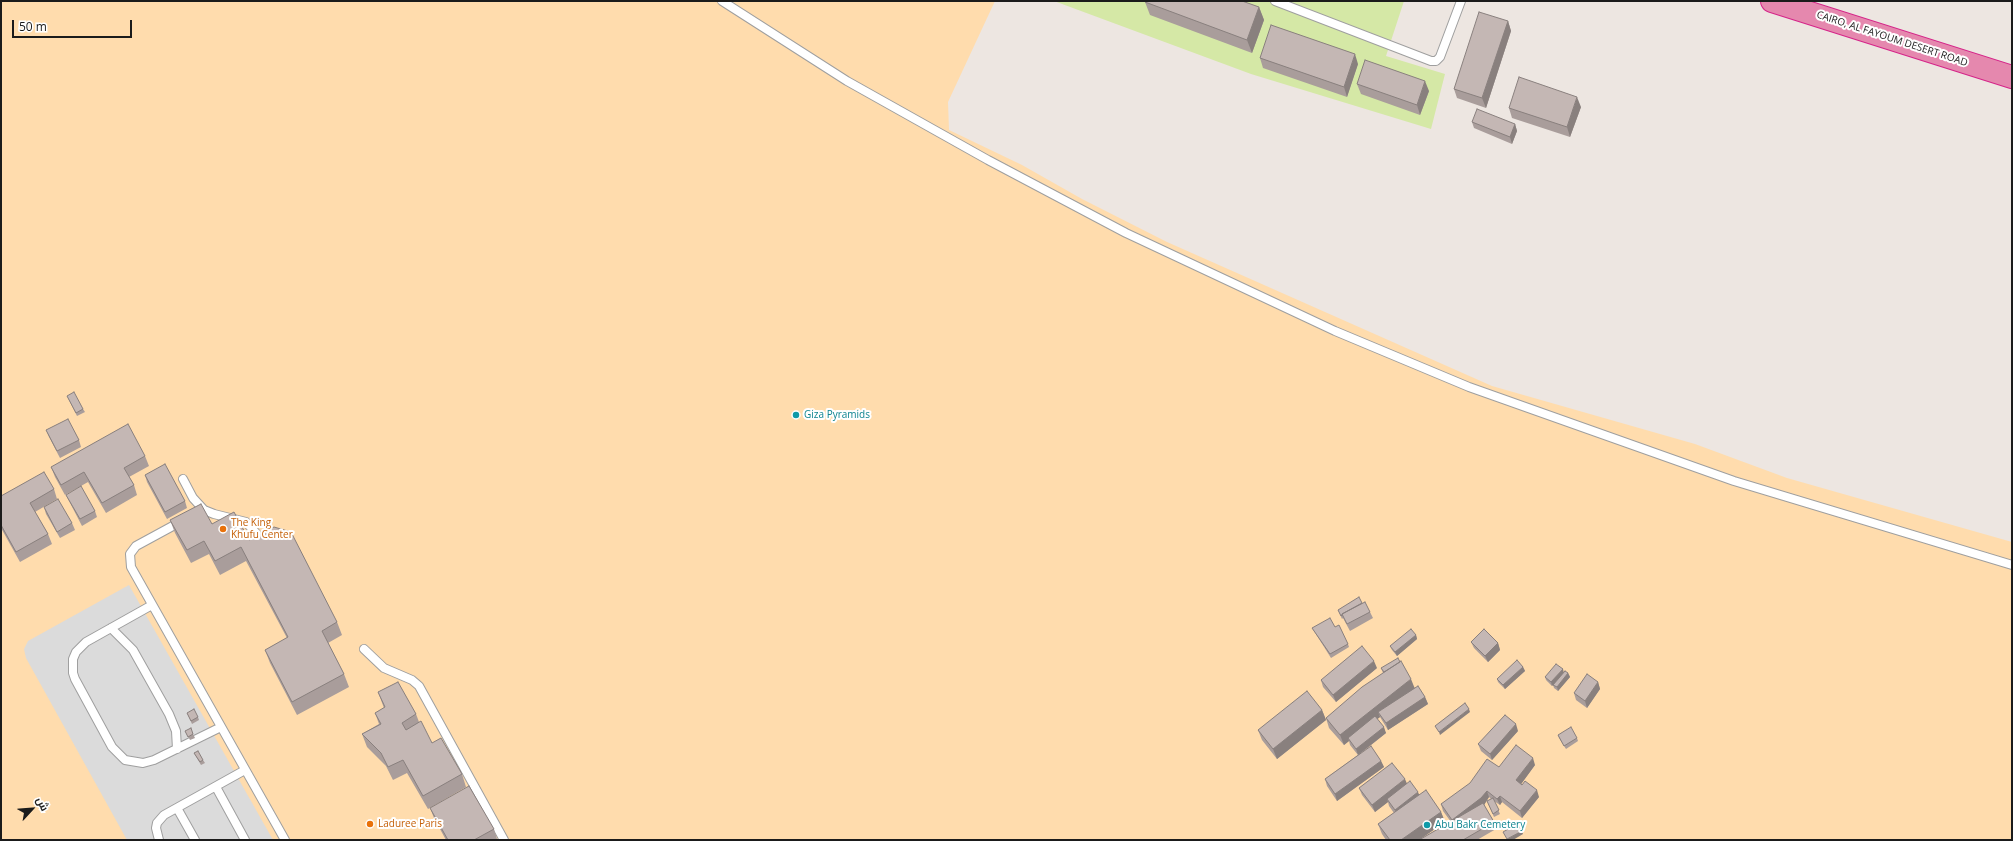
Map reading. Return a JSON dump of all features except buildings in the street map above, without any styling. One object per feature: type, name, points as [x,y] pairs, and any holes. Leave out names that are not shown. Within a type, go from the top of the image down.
[{"type":"highway","name":"CAIRO, AL FAYOUM DESERT ROAD","points":[[1772,1],[2012,77]]},
{"type":"lane","points":[[722,1],[847,81],[995,164],[1126,233],[1349,337],[1469,387],[1734,481],[2012,565]]},
{"type":"lane","points":[[1276,1],[1434,61],[1440,57],[1461,1]]},
{"type":"lane","points":[[183,479],[193,498],[197,513]]},
{"type":"lane","points":[[256,533],[246,522],[214,514],[197,513],[136,546],[130,554],[131,567],[284,840]]},
{"type":"lane","points":[[152,605],[86,642],[76,652],[72,666],[75,680],[112,747],[120,756],[131,762],[143,763],[154,760],[221,727]]},
{"type":"lane","points":[[111,628],[133,650],[169,714],[176,731],[177,749]]},
{"type":"lane","points":[[364,649],[384,668],[412,680],[419,686],[504,840]]},
{"type":"lane","points":[[159,840],[156,834],[157,823],[164,815],[245,770]]},
{"type":"lane","points":[[216,787],[245,840]]},
{"type":"lane","points":[[177,808],[195,840]]},
{"type":"green space","points":[[1054,1],[1404,1],[1386,56],[1445,74],[1431,129],[1251,74]]},
{"type":"sand","name":"Giza Pyramids","points":[[1,1],[995,1],[948,102],[949,130],[1022,165],[1082,199],[1167,242],[1492,386],[1695,444],[1787,478],[2012,542],[2012,840],[1,840]]},
{"type":"shaded area","points":[[129,585],[273,840],[127,840],[26,658],[24,649],[28,641]]},
{"type":"place","name":"Giza Pyramids","points":[[796,415]]},
{"type":"place","name":"The King Khufu Center","points":[[223,529]]},
{"type":"place","name":"Laduree Paris","points":[[370,824]]},
{"type":"place","name":"Abu Bakr Cemetery","points":[[1427,825]]}]
